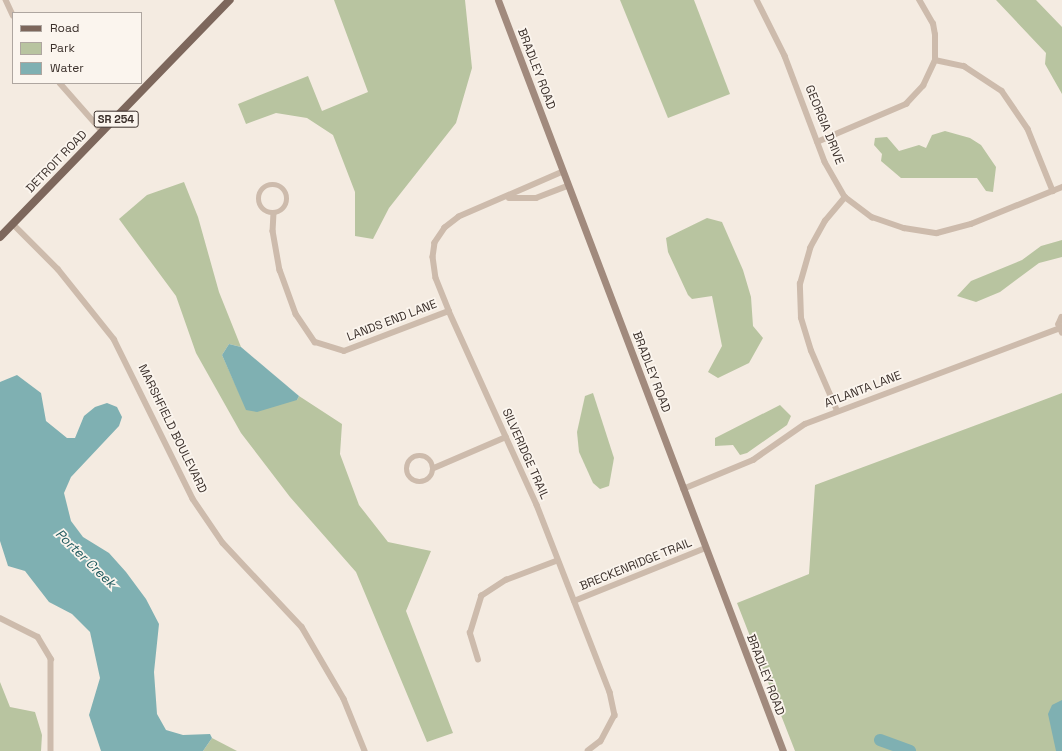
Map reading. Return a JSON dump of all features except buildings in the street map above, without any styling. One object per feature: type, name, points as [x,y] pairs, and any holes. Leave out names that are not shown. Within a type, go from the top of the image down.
[{"type":"main road","name":"DETROIT ROAD","points":[[0,237],[230,0]]},
{"type":"street","points":[[6,0],[12,13]]},
{"type":"street","name":"BRADLEY ROAD","points":[[498,0],[783,751]]},
{"type":"street","name":"GEORGIA DRIVE","points":[[756,0],[785,56],[817,142],[845,197],[872,217],[920,232],[937,233],[971,224],[1062,187]]},
{"type":"street","points":[[817,142],[906,104],[923,86],[935,60],[933,24],[919,0]]},
{"type":"street","points":[[935,60],[964,66],[1002,90],[1028,129],[1053,191]]},
{"type":"street","points":[[61,84],[103,132]]},
{"type":"street","name":"SILVERIDGE TRAIL","points":[[563,172],[526,186],[509,198],[459,217],[444,228],[435,243],[436,278],[449,311],[537,505],[556,562],[574,601],[610,692],[615,715],[601,741],[588,751]]},
{"type":"street","points":[[272,185],[280,187],[287,198],[285,207],[274,213],[265,210],[259,198],[263,189],[272,185]]},
{"type":"street","name":"SILVERIDGE TRAIL","points":[[509,198],[536,198],[568,186]]},
{"type":"street","points":[[837,411],[811,351],[801,318],[800,284],[810,248],[825,221],[845,197]]},
{"type":"street","name":"LANDS END LANE","points":[[274,213],[273,231],[280,270],[296,314],[315,342],[344,351],[449,311]]},
{"type":"street","name":"MARSHFIELD BOULEVARD","points":[[13,224],[58,269],[114,339],[193,499],[223,543],[302,627],[344,699],[365,751]]},
{"type":"street","name":"ATLANTA LANE","points":[[683,489],[753,460],[805,424],[1061,330],[1062,317]]},
{"type":"street","points":[[434,468],[427,457],[419,456],[411,460],[407,471],[415,481],[424,482],[431,476],[434,468],[506,437]]},
{"type":"street","name":"BRECKENRIDGE TRAIL","points":[[574,601],[706,548]]},
{"type":"street","points":[[478,660],[470,633],[481,596],[506,580],[556,562]]},
{"type":"street","points":[[0,618],[38,638],[51,659],[51,751]]},
{"type":"green space","points":[[334,0],[465,0],[472,68],[456,123],[389,208],[373,239],[355,236],[355,192],[333,135],[307,118],[276,113],[246,124],[238,104],[308,76],[322,111],[368,92]]},
{"type":"green space","points":[[620,0],[694,0],[730,94],[668,118]]},
{"type":"green space","points":[[996,0],[1036,0],[1062,27],[1062,94],[1045,64],[1046,53]]},
{"type":"green space","points":[[945,131],[970,138],[981,145],[996,167],[993,192],[986,191],[977,178],[901,178],[881,161],[882,154],[874,145],[875,138],[887,137],[899,151],[919,145],[926,148],[932,135]]},
{"type":"green space","points":[[184,182],[198,217],[219,292],[241,347],[229,344],[222,355],[241,397],[297,400],[299,396],[342,424],[340,454],[359,505],[388,542],[431,551],[406,611],[453,733],[427,742],[356,572],[290,497],[241,433],[196,353],[176,296],[119,219],[147,195]]},
{"type":"green space","points":[[707,218],[722,222],[743,270],[751,297],[753,326],[763,338],[749,363],[718,378],[708,372],[722,346],[712,296],[692,299],[688,295],[668,252],[666,238]]},
{"type":"green space","points":[[1062,240],[1062,257],[1039,263],[1000,292],[976,302],[957,296],[971,281],[1022,260],[1041,246]]},
{"type":"green space","points":[[593,393],[614,458],[609,486],[600,489],[593,483],[579,452],[577,432],[585,396]]},
{"type":"green space","points":[[1062,393],[1062,751],[795,751],[737,603],[809,574],[815,485]]},
{"type":"green space","points":[[780,405],[791,416],[787,425],[747,453],[740,455],[733,445],[715,446],[715,438]]},
{"type":"green space","points":[[0,682],[10,707],[35,712],[42,735],[41,751],[0,751]]},
{"type":"green space","points":[[212,738],[237,751],[203,751]]},
{"type":"water","points":[[229,344],[241,347],[299,396],[297,400],[257,412],[246,410],[222,355]]},
{"type":"water","points":[[17,375],[41,393],[46,421],[67,438],[75,438],[84,416],[95,407],[107,403],[117,407],[122,417],[119,426],[71,477],[64,493],[71,521],[83,537],[109,553],[126,572],[146,599],[159,624],[154,672],[157,714],[166,730],[183,735],[210,734],[212,738],[203,751],[101,751],[89,715],[100,678],[90,632],[72,614],[49,602],[25,571],[8,566],[0,541],[0,382]]},
{"type":"water","points":[[1062,700],[1062,751],[1056,751],[1048,714],[1052,705]]},
{"type":"waterway","name":"Porter Creek","points":[[880,740],[910,751]]}]
